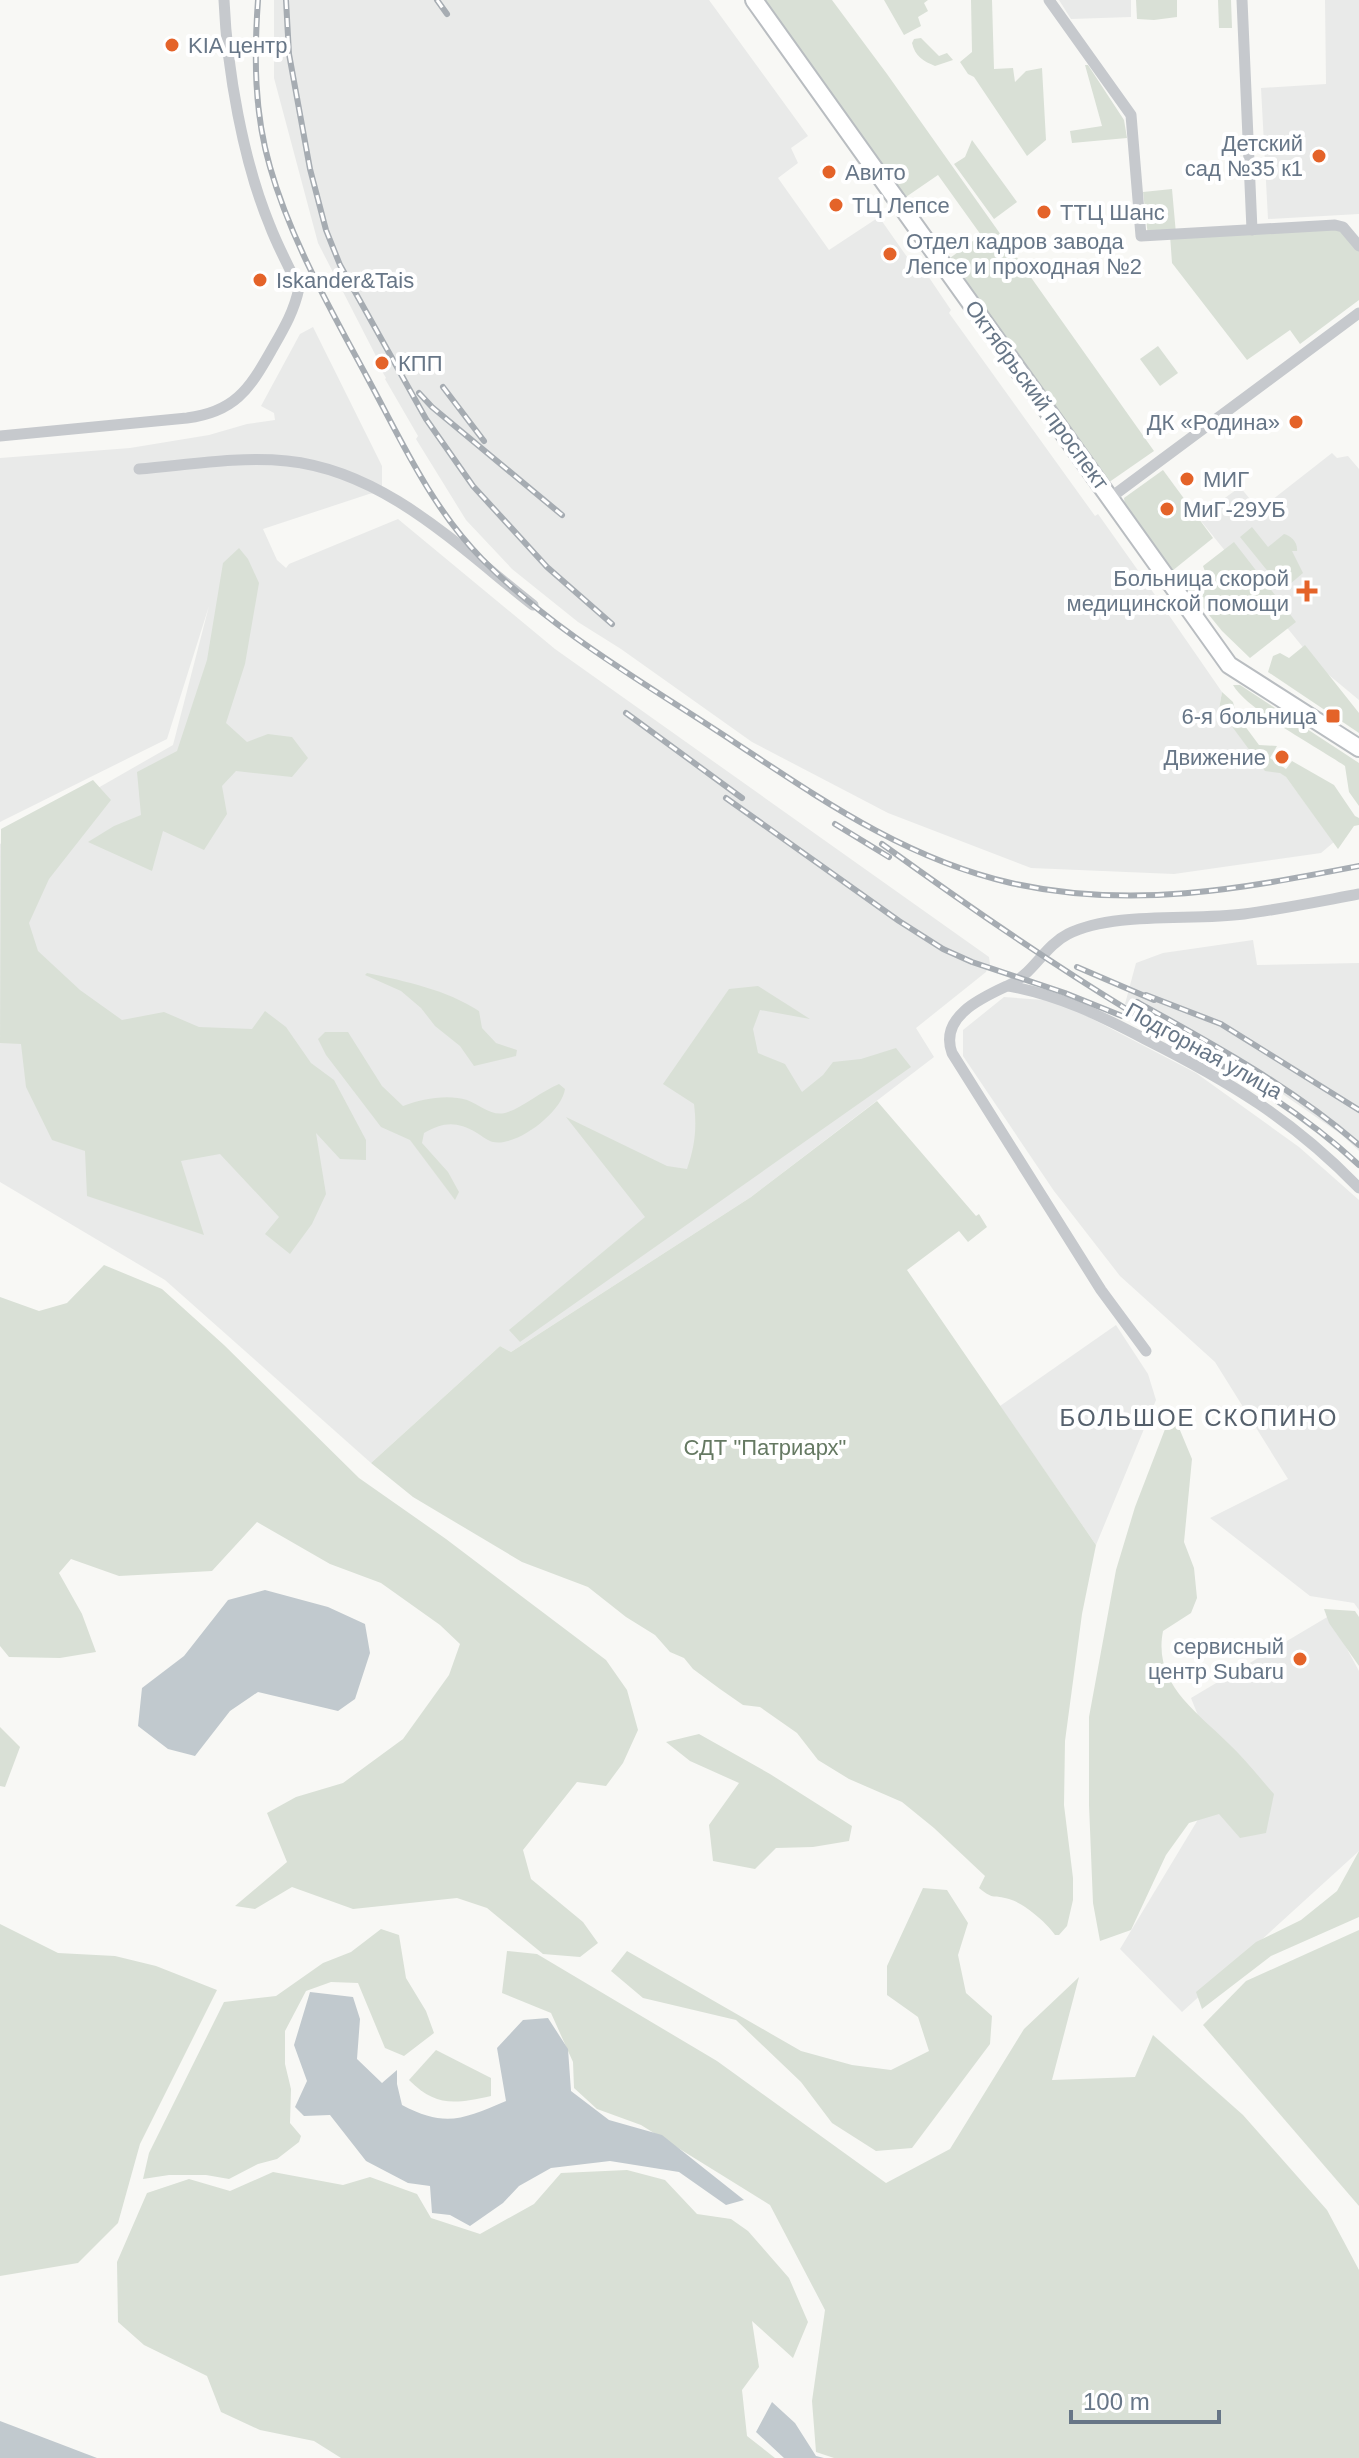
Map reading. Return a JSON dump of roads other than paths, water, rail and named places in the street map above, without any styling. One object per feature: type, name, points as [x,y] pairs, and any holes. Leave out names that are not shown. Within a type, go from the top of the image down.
[{"type":"main road","name":"Октябрьский проспект","points":[[754,0],[1229,665],[1359,748]]},
{"type":"street","points":[[0,436],[213,413],[240,396],[253,381],[290,319],[299,288],[270,227],[257,188],[235,93],[224,0]]},
{"type":"street","points":[[1049,0],[1131,115],[1141,236],[1340,226],[1359,246]]},
{"type":"street","points":[[1242,0],[1252,230]]},
{"type":"street","points":[[1110,498],[1359,313]]},
{"type":"street","points":[[139,469],[252,459],[305,463],[339,472],[401,502],[533,605]]},
{"type":"street","points":[[1146,1351],[1101,1290],[952,1053],[948,1044],[949,1034],[958,1017],[987,994],[1009,986],[1068,934],[1109,922],[1243,914],[1359,894]]},
{"type":"street","name":"Подгорная улица","points":[[1009,986],[1071,1002],[1227,1082],[1303,1135],[1359,1188]]},
{"type":"railway","points":[[258,0],[256,63],[261,126],[270,167],[300,248],[432,495],[482,559],[540,611],[603,657],[833,806],[900,843],[973,872],[1056,891],[1143,896],[1228,889],[1359,866]]},
{"type":"railway","points":[[286,0],[289,54],[310,169],[326,230],[340,265],[426,419],[473,486],[547,567],[612,624]]},
{"type":"railway","points":[[437,0],[447,14]]},
{"type":"railway","points":[[443,387],[484,441]]},
{"type":"railway","points":[[419,393],[562,515]]},
{"type":"railway","points":[[626,713],[742,798]]},
{"type":"railway","points":[[726,798],[943,949],[1122,1016]]},
{"type":"railway","points":[[835,824],[889,857]]},
{"type":"railway","points":[[882,844],[1065,970],[1277,1100],[1359,1165]]},
{"type":"railway","points":[[1077,967],[1154,1000]]},
{"type":"railway","points":[[1146,995],[1221,1024],[1359,1110]]},
{"type":"railway","points":[[1137,1002],[1280,1086],[1359,1145]]},
{"type":"place","name":"KIA центр","points":[[172,45]]},
{"type":"place","name":"Детский сад №35 к1","points":[[1319,156]]},
{"type":"place","name":"Авито","points":[[829,172]]},
{"type":"place","name":"ТЦ Лепсе","points":[[836,205]]},
{"type":"place","name":"ТТЦ Шанс","points":[[1044,212]]},
{"type":"place","name":"Отдел кадров завода Лепсе и проходная №2","points":[[890,254]]},
{"type":"place","name":"Iskander&Tais","points":[[260,280]]},
{"type":"place","name":"КПП","points":[[382,363]]},
{"type":"place","name":"ДК «Родина»","points":[[1296,422]]},
{"type":"place","name":"МИГ","points":[[1187,479]]},
{"type":"place","name":"МиГ-29УБ","points":[[1167,509]]},
{"type":"place","name":"Больница скорой медицинской помощи","points":[[1307,591]]},
{"type":"place","name":"6-я больница","points":[[1333,716]]},
{"type":"place","name":"Движение","points":[[1282,757]]},
{"type":"place","name":"сервисный центр Subaru","points":[[1300,1659]]},
{"type":"district","name":"БОЛЬШОЕ СКОПИНО","points":[[1199,1417]]},
{"type":"park label","name":"СДТ \"Патриарх\"","points":[[765,1447]]}]
